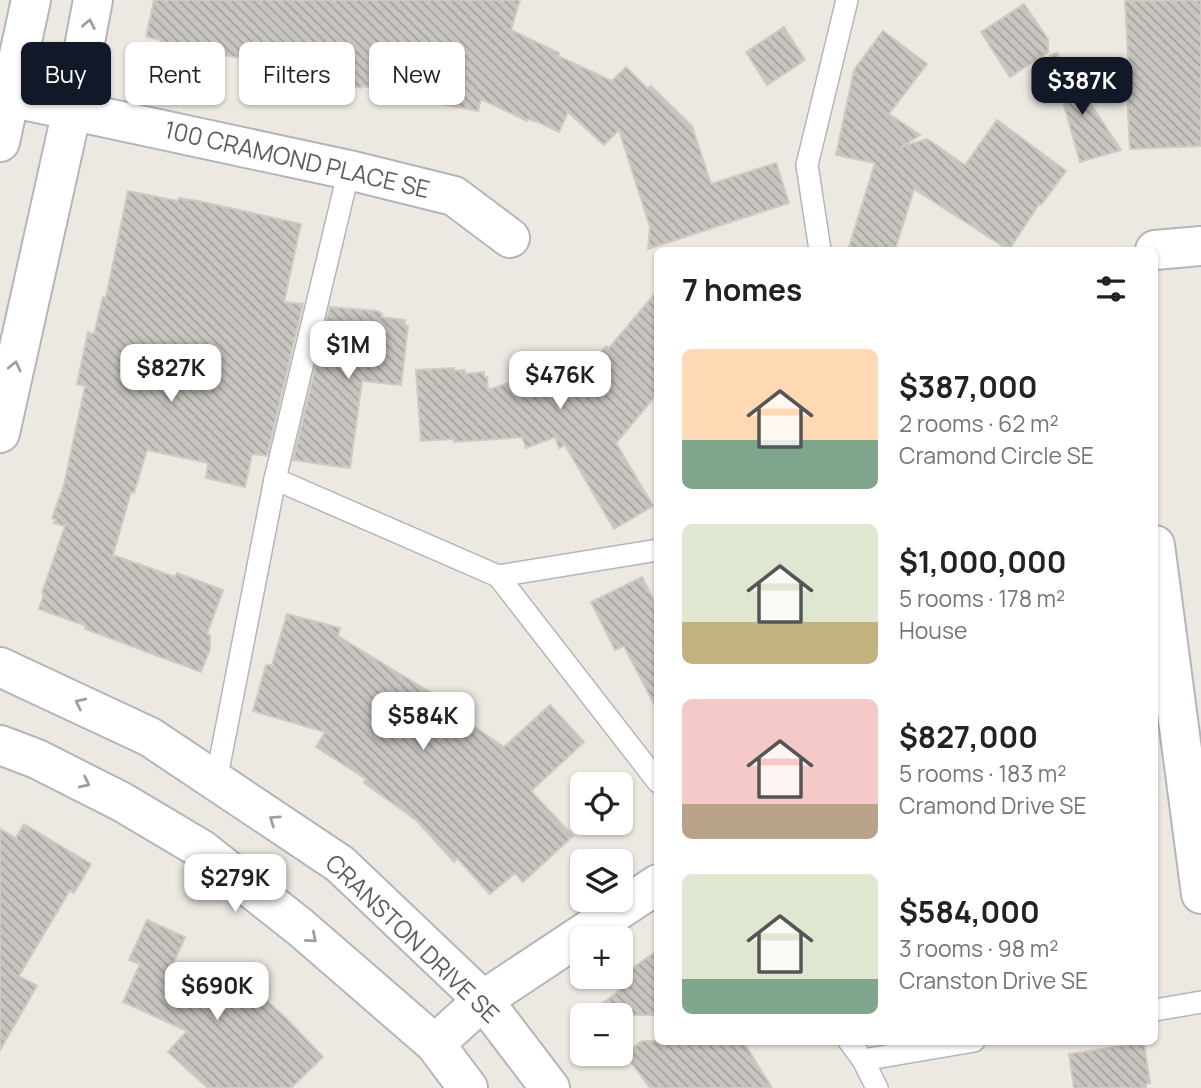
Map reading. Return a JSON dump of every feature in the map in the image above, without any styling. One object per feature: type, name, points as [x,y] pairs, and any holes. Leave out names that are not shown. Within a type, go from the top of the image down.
[{"type":"street","points":[[0,142],[5,96],[31,0]]},
{"type":"street","points":[[0,433],[72,110],[93,0]]},
{"type":"street","name":"100 CRAMOND PLACE SE","points":[[5,96],[349,170],[454,196],[510,238]]},
{"type":"street","points":[[1158,250],[1201,246]]},
{"type":"street","points":[[1158,591],[1168,746],[1201,894]]},
{"type":"street","name":"CRANSTON DRIVE SE","points":[[0,667],[150,737],[340,864],[483,1000],[550,1088]]},
{"type":"street","points":[[0,745],[37,759],[122,802],[201,849],[300,927],[435,1044],[468,1088]]},
{"type":"street","points":[[435,1044],[483,1000],[654,887]]},
{"type":"lane","points":[[820,247],[807,165],[847,0]]},
{"type":"lane","points":[[216,781],[275,479],[349,170]]},
{"type":"lane","points":[[275,479],[498,576],[654,777]]},
{"type":"lane","points":[[498,576],[654,551]]},
{"type":"lane","points":[[1158,1009],[1201,1002]]},
{"type":"lane","points":[[852,1045],[877,1088]]},
{"type":"lane","points":[[863,1060],[951,1045]]},
{"type":"building","points":[[154,0],[520,0],[511,30],[612,81],[626,67],[648,89],[651,86],[692,126],[711,184],[776,163],[789,203],[648,249],[650,227],[619,130],[604,145],[568,112],[559,132],[538,122],[527,121],[481,99],[478,111],[447,105],[465,105],[465,42],[369,42],[369,87],[361,88],[355,87],[355,42],[239,42],[239,58],[225,55],[225,42],[146,37]]},
{"type":"building","points":[[1201,0],[1201,146],[1130,149],[1125,1]]},
{"type":"building","points":[[1024,4],[1048,39],[1048,52],[1010,77],[981,32]]},
{"type":"building","points":[[784,27],[805,60],[767,85],[746,52]]},
{"type":"building","points":[[883,31],[927,64],[889,114],[920,135],[901,147],[927,139],[965,165],[997,120],[1066,171],[1041,205],[1039,204],[1011,247],[1004,247],[914,189],[896,247],[849,247],[875,163],[836,155],[854,70]]},
{"type":"building","points":[[1057,53],[1121,150],[1080,162],[1050,56]]},
{"type":"building","points":[[128,191],[178,201],[179,198],[203,202],[301,224],[284,302],[303,304],[267,456],[252,454],[245,487],[206,478],[208,463],[147,450],[134,493],[131,492],[113,555],[175,577],[177,573],[223,590],[207,634],[210,635],[210,649],[201,672],[39,609],[65,526],[54,523],[56,519],[52,518],[64,485],[85,386],[77,384],[88,332],[94,334],[103,297],[106,297]]},
{"type":"building","points":[[654,295],[654,398],[616,443],[653,506],[614,529],[565,445],[559,448],[555,437],[526,448],[522,437],[454,442],[453,439],[421,441],[416,370],[454,368],[454,371],[465,370],[465,374],[484,372],[488,390],[536,373],[537,376],[550,371],[551,374],[597,356],[606,346],[609,348]]},
{"type":"building","points":[[330,307],[377,311],[382,314],[381,317],[405,320],[405,325],[408,326],[401,385],[362,381],[350,468],[293,460]]},
{"type":"building","points":[[642,577],[654,601],[654,704],[624,646],[615,650],[591,602]]},
{"type":"building","points":[[287,614],[340,628],[338,636],[456,708],[453,712],[504,747],[550,705],[584,742],[531,791],[573,836],[523,882],[515,873],[490,894],[457,858],[454,862],[416,820],[364,783],[366,779],[316,747],[325,732],[253,711],[266,665],[272,665]]},
{"type":"building","points":[[24,824],[91,864],[74,893],[70,890],[19,976],[37,986],[0,1050],[0,829],[16,838]]},
{"type":"building","points":[[147,920],[185,937],[173,964],[238,994],[248,984],[286,1018],[323,1057],[291,1088],[208,1088],[168,1052],[187,1031],[123,1002],[140,964],[129,960]]},
{"type":"building","points":[[654,953],[654,1015],[633,1015],[633,1003],[602,1003],[619,991],[618,989],[633,989],[633,968]]},
{"type":"building","points":[[642,1041],[654,1041],[654,1045],[745,1045],[772,1088],[650,1088],[633,1065],[633,1048]]},
{"type":"building","points":[[1144,1045],[1150,1083],[1146,1084],[1146,1088],[1074,1088],[1069,1054]]}]
